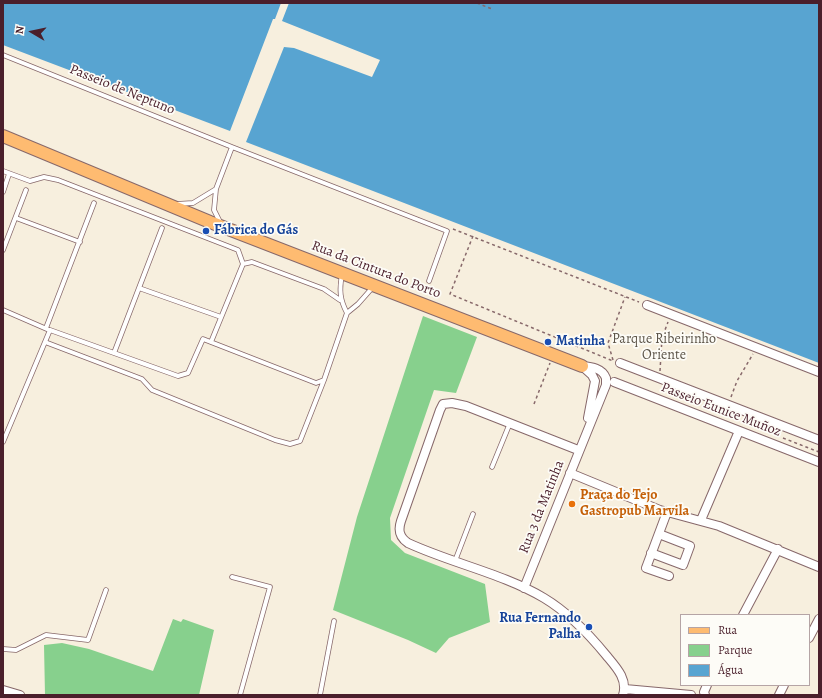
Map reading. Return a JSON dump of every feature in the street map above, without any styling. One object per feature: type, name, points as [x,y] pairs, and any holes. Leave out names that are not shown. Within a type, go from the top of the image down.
[{"type":"main road","name":"Rua da Cintura do Porto","points":[[3,136],[224,227],[582,366]]},
{"type":"street","points":[[647,305],[819,372]]},
{"type":"street","points":[[620,363],[819,440]]},
{"type":"street","name":"Rua 3 da Matinha","points":[[582,366],[592,375],[595,381],[585,435]]},
{"type":"street","name":"Rua 3 da Matinha","points":[[524,588],[578,450],[604,389],[606,378],[598,369],[582,366]]},
{"type":"street","name":"Passeio Eunice Muñoz","points":[[614,382],[819,462]]},
{"type":"street","points":[[578,450],[460,404],[446,403],[440,410],[399,529],[401,536],[408,543],[524,588],[558,607],[585,630],[621,674],[624,692],[691,695]]},
{"type":"street","points":[[701,520],[739,431]]},
{"type":"street","points":[[570,473],[667,512],[701,520],[819,566]]},
{"type":"street","points":[[667,512],[646,568],[669,576]]},
{"type":"street","points":[[651,553],[683,565],[690,546],[659,534]]},
{"type":"street","points":[[744,614],[778,549]]},
{"type":"street","points":[[810,636],[819,619]]},
{"type":"street","points":[[779,695],[784,686]]},
{"type":"street","points":[[3,690],[20,695]]},
{"type":"lane","name":"Passeio de Neptuno","points":[[3,54],[232,147],[447,231],[429,281]]},
{"type":"lane","points":[[224,227],[216,217],[214,210],[216,189],[232,147]]},
{"type":"lane","points":[[3,171],[30,181],[44,177],[72,186],[238,250],[243,264],[211,342]]},
{"type":"lane","points":[[3,192],[10,174]]},
{"type":"lane","points":[[169,205],[193,203],[216,189]]},
{"type":"lane","points":[[3,250],[26,190]]},
{"type":"lane","points":[[46,328],[94,203]]},
{"type":"lane","points":[[16,218],[80,242]]},
{"type":"lane","points":[[114,353],[162,228]]},
{"type":"lane","points":[[243,264],[252,262],[324,289],[340,300],[347,313]]},
{"type":"lane","points":[[340,300],[340,284],[343,273]]},
{"type":"lane","points":[[45,342],[142,379],[152,390],[275,440],[290,444],[300,441],[324,380],[347,313],[358,304],[374,285]]},
{"type":"lane","points":[[139,288],[221,317]]},
{"type":"lane","points":[[3,310],[53,331],[178,376],[188,373],[203,339],[316,383],[324,380]]},
{"type":"lane","points":[[3,442],[50,330],[53,331]]},
{"type":"lane","points":[[492,467],[510,423]]},
{"type":"lane","points":[[455,562],[473,514]]},
{"type":"lane","points":[[232,577],[270,587],[240,695]]},
{"type":"lane","points":[[3,649],[16,650],[46,635],[88,640],[106,590]]},
{"type":"lane","points":[[320,695],[334,620]]},
{"type":"path","points":[[477,3],[492,9]]},
{"type":"path","points":[[625,296],[608,343],[613,361],[450,294],[472,236],[625,296],[647,305]]},
{"type":"path","points":[[660,378],[662,338],[670,314]]},
{"type":"path","points":[[728,405],[737,380],[757,348]]},
{"type":"path","points":[[534,404],[552,355]]},
{"type":"green space","points":[[423,316],[477,337],[456,393],[434,390],[390,518],[391,540],[405,553],[485,584],[490,622],[449,638],[436,653],[408,640],[333,610],[357,517]]},
{"type":"green space","points":[[173,619],[181,622],[183,619],[214,630],[199,695],[45,695],[44,645],[62,643],[89,649],[153,671]]},
{"type":"water","points":[[3,3],[281,3],[275,19],[273,19],[230,131],[3,45]]},
{"type":"water","points":[[289,3],[819,3],[819,363],[246,142],[284,47],[294,48],[372,77],[380,60],[282,21]]},
{"type":"place","name":"Fábrica do Gás","points":[[206,231]]},
{"type":"place","name":"Matinha","points":[[548,342]]},
{"type":"place","name":"Praça do Tejo Gastropub Marvila","points":[[572,504]]},
{"type":"place","name":"Rua Fernando Palha","points":[[589,627]]},
{"type":"park label","name":"Parque Ribeirinho Oriente","points":[[664,348]]}]
